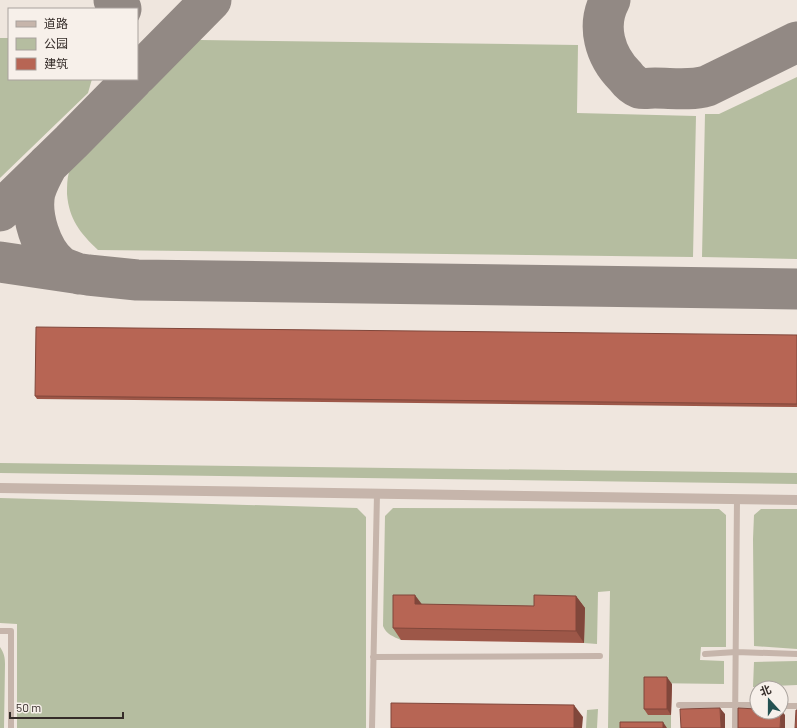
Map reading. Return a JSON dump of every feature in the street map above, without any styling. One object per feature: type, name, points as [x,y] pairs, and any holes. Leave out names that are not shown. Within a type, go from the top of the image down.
[{"type":"street","points":[[0,488],[797,500]]},
{"type":"lane","points":[[372,728],[376,494]]},
{"type":"lane","points":[[735,728],[737,499]]},
{"type":"lane","points":[[0,631],[11,631],[11,728]]},
{"type":"lane","points":[[705,654],[736,652],[797,654]]},
{"type":"lane","points":[[373,657],[600,656]]},
{"type":"lane","points":[[679,705],[749,705]]},
{"type":"green space","points":[[0,38],[8,38],[8,80],[92,80],[88,93],[0,178]]},
{"type":"green space","points":[[200,40],[578,45],[577,113],[696,116],[693,257],[98,250],[76,225],[70,211],[67,194],[67,180],[70,170],[79,155],[185,50]]},
{"type":"green space","points":[[797,77],[797,259],[702,257],[705,114],[719,114]]},
{"type":"green space","points":[[0,463],[797,473],[797,484],[0,473]]},
{"type":"green space","points":[[0,498],[357,508],[366,517],[366,728],[17,728],[17,624],[0,623]]},
{"type":"green space","points":[[393,508],[719,509],[726,515],[726,647],[701,647],[700,660],[724,661],[724,684],[648,683],[648,715],[671,715],[671,728],[608,728],[610,591],[598,592],[597,644],[584,643],[585,608],[401,640],[393,636],[386,631],[383,626],[385,516]]},
{"type":"green space","points":[[761,509],[797,509],[797,649],[754,646],[754,515]]},
{"type":"green space","points":[[0,647],[5,662],[4,728],[0,728]]},
{"type":"green space","points":[[797,661],[797,685],[789,685],[789,680],[753,680],[754,662]]},
{"type":"green space","points":[[598,709],[597,728],[586,728],[587,710]]},
{"type":"building","points":[[36,327],[797,335],[797,404],[35,396]]},
{"type":"building","points":[[393,595],[415,595],[415,604],[534,606],[534,595],[576,596],[576,631],[393,628]]},
{"type":"building","points":[[644,677],[667,677],[667,709],[644,709]]},
{"type":"building","points":[[391,703],[574,705],[574,728],[391,728]]},
{"type":"building","points":[[720,708],[721,728],[681,728],[680,709]]},
{"type":"building","points":[[738,708],[749,709],[749,720],[780,720],[780,728],[738,728]]},
{"type":"building","points":[[796,710],[797,728],[795,728]]},
{"type":"building","points":[[620,722],[663,722],[663,728],[620,728]]},
{"type":"taxiway","points":[[114,0],[120,8]]},
{"type":"taxiway","points":[[138,74],[211,0]]},
{"type":"taxiway","points":[[610,0],[606,10],[603,30],[608,50],[618,68],[629,81],[639,88],[701,88],[797,42]]},
{"type":"taxiway","points":[[0,211],[132,80]]},
{"type":"taxiway","points":[[48,164],[35,192],[34,211],[38,232],[47,250],[59,265],[79,274]]},
{"type":"taxiway","points":[[0,262],[88,275],[137,280],[797,289]]}]
